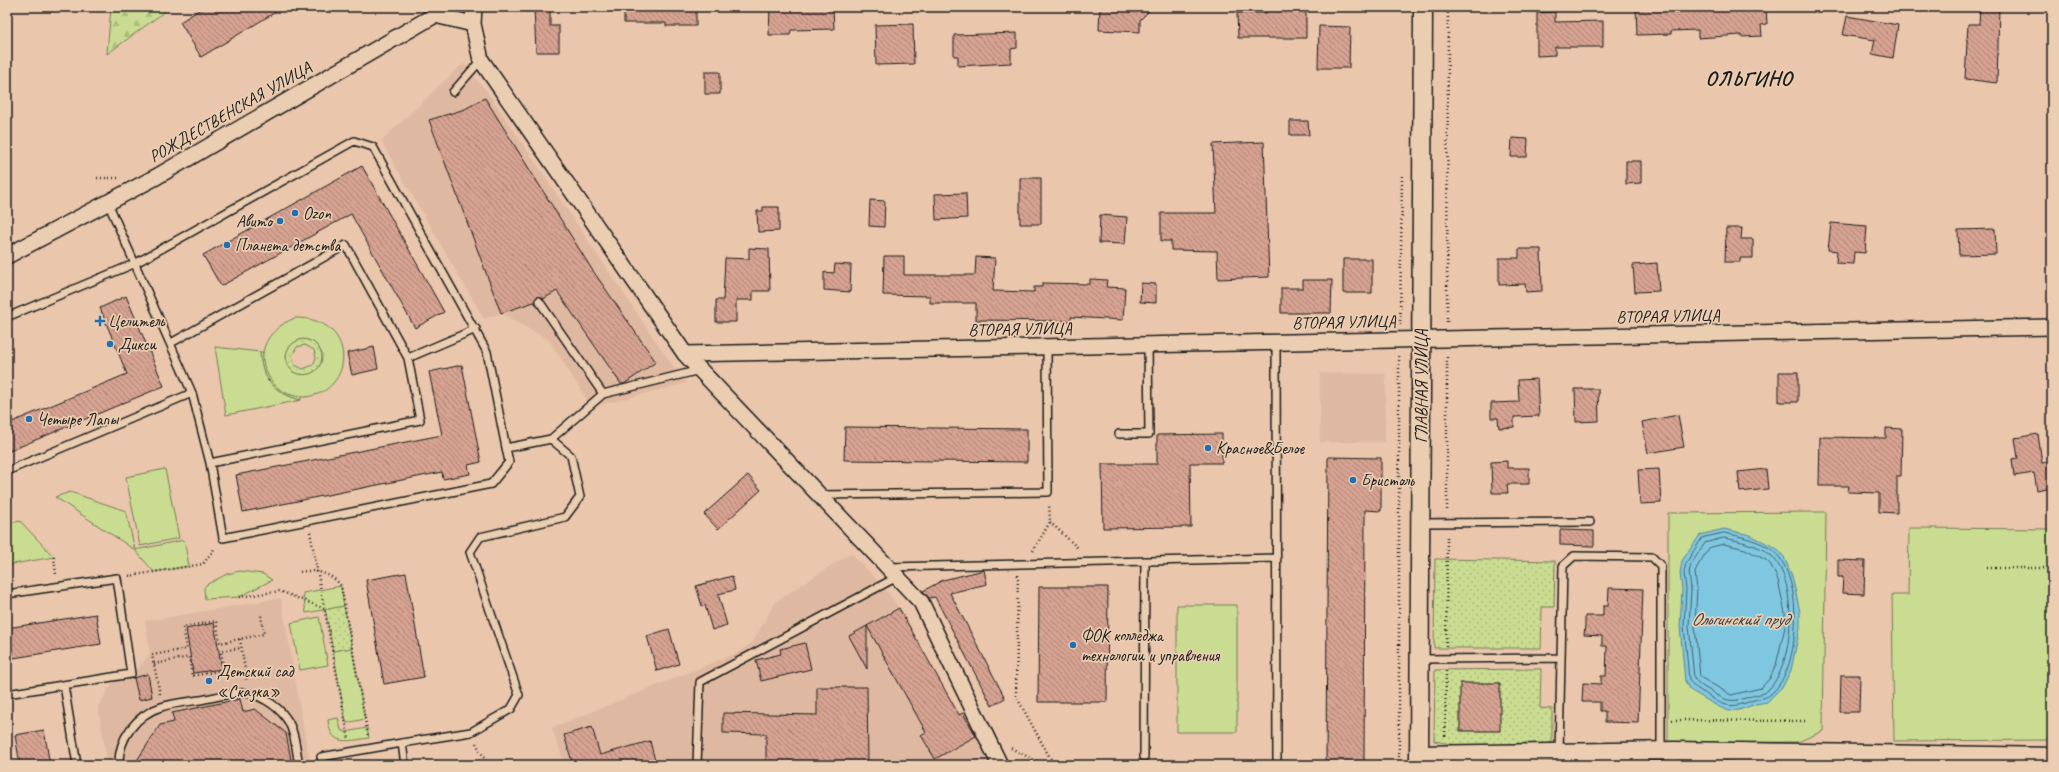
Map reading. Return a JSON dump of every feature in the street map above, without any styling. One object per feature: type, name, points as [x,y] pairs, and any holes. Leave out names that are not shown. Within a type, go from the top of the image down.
[{"type":"street","points":[[474,7],[473,24],[481,60],[685,354],[921,602],[1000,765]]},
{"type":"street","name":"ГЛАВНАЯ УЛИЦА","points":[[1419,760],[1423,7]]},
{"type":"street","name":"РОЖДЕСТВЕНСКАЯ УЛИЦА","points":[[7,256],[108,203],[432,11],[473,24]]},
{"type":"street","name":"ВТОРАЯ УЛИЦА","points":[[685,354],[2052,327]]},
{"type":"street","points":[[1419,760],[1445,755],[1530,756],[1559,753],[1707,758],[1909,760],[2052,756]]},
{"type":"lane","points":[[453,92],[481,60]]},
{"type":"lane","points":[[7,317],[136,263],[354,141],[373,147],[476,329],[487,352],[509,462],[491,484],[223,538],[210,463],[192,393],[136,263],[108,203]]},
{"type":"lane","points":[[171,343],[346,245],[408,358],[420,420],[210,463]]},
{"type":"lane","points":[[539,301],[602,394]]},
{"type":"lane","points":[[408,358],[476,329]]},
{"type":"lane","points":[[1276,343],[1278,765]]},
{"type":"lane","points":[[1119,434],[1149,434],[1148,345]]},
{"type":"lane","points":[[819,495],[1048,492],[1048,347]]},
{"type":"lane","points":[[506,448],[551,439],[602,394],[700,370]]},
{"type":"lane","points":[[7,471],[192,393]]},
{"type":"lane","points":[[323,765],[321,758],[471,732],[511,709],[520,696],[470,552],[480,537],[565,517],[580,497],[571,456],[551,439]]},
{"type":"lane","points":[[1421,523],[1590,522]]},
{"type":"lane","points":[[1559,753],[1563,566],[1574,556],[1652,557],[1661,566],[1661,720],[1670,756]]},
{"type":"lane","points":[[697,765],[700,682],[892,572],[1025,564],[1277,558]]},
{"type":"lane","points":[[1144,757],[1145,561]]},
{"type":"lane","points":[[7,594],[117,578],[131,674],[7,694]]},
{"type":"lane","points":[[1420,659],[1561,658]]},
{"type":"lane","points":[[64,685],[77,765]]},
{"type":"lane","points":[[119,765],[120,752],[128,731],[147,713],[162,706],[242,693],[250,694],[274,705],[287,718],[291,727],[299,765]]},
{"type":"lane","points":[[402,743],[405,765]]},
{"type":"path","points":[[1445,755],[1448,7]]},
{"type":"path","points":[[1398,765],[1399,340]]},
{"type":"path","points":[[1048,492],[1050,522],[1018,575],[1016,696],[1054,765]]},
{"type":"path","points":[[308,521],[351,752]]},
{"type":"path","points":[[1050,522],[1092,562]]},
{"type":"path","points":[[117,578],[203,564],[223,538]]},
{"type":"path","points":[[54,557],[58,587]]},
{"type":"path","points":[[1987,568],[2052,568]]},
{"type":"path","points":[[300,572],[318,572],[332,578],[341,586],[371,749]]},
{"type":"path","points":[[239,597],[280,591],[325,609]]},
{"type":"path","points":[[162,706],[152,655],[187,649],[183,627],[216,621],[220,643],[264,634],[261,614]]},
{"type":"path","points":[[240,639],[250,694]]},
{"type":"path","points":[[154,664],[189,657],[192,676],[224,670],[221,651],[241,648]]},
{"type":"path","points":[[1661,720],[1806,721]]},
{"type":"path","points":[[471,732],[488,765]]},
{"type":"path","points":[[985,735],[1044,765]]},
{"type":"shaded area","points":[[463,64],[489,94],[674,368],[687,383],[600,405],[593,409],[549,340],[501,313],[484,319],[381,141]]},
{"type":"shaded area","points":[[1320,373],[1386,374],[1385,442],[1320,442]]},
{"type":"shaded area","points":[[851,553],[882,585],[899,608],[955,709],[963,713],[976,736],[989,751],[989,765],[565,765],[552,728],[739,652],[753,642],[775,602]]},
{"type":"shaded area","name":"Детский сад «Сказка»","points":[[281,598],[310,765],[108,765],[98,707],[113,682],[131,679],[150,653],[145,621]]},
{"type":"green space","points":[[111,7],[171,7],[107,54]]},
{"type":"green space","points":[[295,318],[316,321],[330,329],[339,341],[343,355],[341,370],[334,382],[322,392],[305,397],[293,395],[278,388],[268,375],[264,365],[263,355],[265,346],[269,337],[285,323]],"holes":[[[302,339],[315,343],[322,354],[322,360],[317,369],[304,375],[293,372],[289,367],[286,357],[292,344]]]},
{"type":"green space","points":[[302,339],[315,343],[322,354],[320,365],[309,374],[304,375],[293,372],[287,362],[287,352],[296,341]],"holes":[[[305,345],[314,350],[316,358],[313,365],[303,369],[295,365],[292,356],[297,347]]]},
{"type":"green space","points":[[215,347],[260,352],[263,370],[272,384],[284,394],[301,400],[226,415]]},
{"type":"green space","points":[[260,352],[263,352],[263,362],[285,392],[301,397],[301,400],[284,394],[272,384],[263,370]]},
{"type":"green space","points":[[165,469],[179,538],[140,546],[126,477]]},
{"type":"green space","points":[[70,492],[126,511],[135,550],[55,497]]},
{"type":"green space","points":[[1826,512],[1823,731],[1798,742],[1668,743],[1668,513]]},
{"type":"green space","points":[[20,521],[54,557],[7,565],[7,524]]},
{"type":"green space","points":[[1909,528],[2052,529],[2052,740],[1894,741],[1892,595],[1908,595]]},
{"type":"green space","points":[[184,540],[189,566],[154,572],[135,550]]},
{"type":"green space","points":[[1435,559],[1555,561],[1554,607],[1542,607],[1541,648],[1434,648]]},
{"type":"green space","points":[[240,571],[263,574],[272,580],[239,597],[205,599],[204,588],[206,585],[227,574]]},
{"type":"green space","points":[[341,586],[344,606],[306,613],[303,593]]},
{"type":"green space","points":[[1177,605],[1237,605],[1237,732],[1177,732]]},
{"type":"green space","points":[[344,606],[352,648],[333,651],[325,609]]},
{"type":"green space","points":[[319,617],[328,665],[300,670],[291,623]]},
{"type":"green space","points":[[352,648],[365,719],[346,723],[333,651]]},
{"type":"green space","points":[[1541,669],[1540,708],[1552,709],[1552,744],[1457,745],[1434,741],[1435,670]]},
{"type":"green space","points":[[338,718],[341,730],[346,732],[367,728],[369,738],[347,741],[336,738],[330,729],[328,720]]},
{"type":"water","name":"Ольгинский пруд","points":[[1724,529],[1750,535],[1776,548],[1784,557],[1792,576],[1800,612],[1800,628],[1791,670],[1783,686],[1767,702],[1739,710],[1729,711],[1717,706],[1690,690],[1685,681],[1680,626],[1682,589],[1680,573],[1682,561],[1700,535]]},
{"type":"building","points":[[204,7],[284,7],[201,57],[180,22]]},
{"type":"building","points":[[534,7],[550,7],[550,26],[559,26],[559,52],[536,52]]},
{"type":"building","points":[[624,7],[696,7],[696,26],[666,26],[666,23],[624,23]]},
{"type":"building","points":[[770,7],[833,7],[834,29],[791,30],[790,35],[769,35]]},
{"type":"building","points":[[1100,7],[1153,7],[1140,20],[1140,32],[1099,30]]},
{"type":"building","points":[[1266,7],[1306,7],[1306,38],[1238,38],[1237,13],[1266,13]]},
{"type":"building","points":[[1636,7],[1766,7],[1767,24],[1761,25],[1762,36],[1741,37],[1741,35],[1698,38],[1698,30],[1671,31],[1671,34],[1637,35]]},
{"type":"building","points":[[1980,7],[1999,8],[1997,83],[1965,79],[1968,24],[1979,24]]},
{"type":"building","points":[[1555,12],[1555,22],[1603,21],[1603,47],[1555,47],[1555,55],[1537,56],[1537,13]]},
{"type":"building","points":[[1847,16],[1898,25],[1893,58],[1872,54],[1875,40],[1843,35]]},
{"type":"building","points":[[913,24],[914,64],[876,65],[875,25]]},
{"type":"building","points":[[1319,26],[1350,27],[1349,68],[1318,68]]},
{"type":"building","points":[[1017,33],[1017,48],[1011,49],[1011,63],[958,66],[958,56],[954,56],[954,35]]},
{"type":"building","points":[[705,72],[720,72],[720,94],[705,94]]},
{"type":"building","points":[[485,98],[591,268],[656,362],[624,384],[621,384],[557,291],[543,299],[537,297],[534,302],[501,313],[429,120],[465,109]]},
{"type":"building","points":[[1290,121],[1308,121],[1309,135],[1290,135]]},
{"type":"building","points":[[1512,138],[1528,139],[1527,157],[1511,157]]},
{"type":"building","points":[[1264,142],[1269,277],[1218,279],[1217,251],[1171,250],[1171,241],[1161,241],[1161,213],[1216,213],[1213,144]]},
{"type":"building","points":[[1626,161],[1641,161],[1641,183],[1626,184]]},
{"type":"building","points":[[362,166],[444,312],[415,328],[351,214],[221,286],[203,255]]},
{"type":"building","points":[[1020,178],[1041,178],[1041,224],[1020,224]]},
{"type":"building","points":[[966,193],[967,218],[936,220],[935,194]]},
{"type":"building","points":[[870,200],[885,201],[884,227],[869,226]]},
{"type":"building","points":[[763,207],[779,207],[779,231],[758,232],[757,211],[763,211]]},
{"type":"building","points":[[1100,215],[1127,217],[1125,244],[1099,243]]},
{"type":"building","points":[[1831,223],[1867,226],[1865,253],[1854,252],[1853,264],[1836,263],[1837,251],[1828,250]]},
{"type":"building","points":[[1726,228],[1742,228],[1741,239],[1753,239],[1753,258],[1740,258],[1740,262],[1725,262]]},
{"type":"building","points":[[1995,229],[1996,254],[1959,255],[1958,230]]},
{"type":"building","points":[[749,248],[769,249],[770,291],[753,291],[753,300],[736,300],[736,322],[716,322],[716,300],[723,300],[725,258],[749,259]]},
{"type":"building","points":[[1519,249],[1541,249],[1542,291],[1526,292],[1525,284],[1499,285],[1499,258],[1519,258]]},
{"type":"building","points":[[884,256],[904,256],[904,275],[975,275],[976,257],[995,258],[993,291],[1034,292],[1034,287],[1042,287],[1042,283],[1090,284],[1090,279],[1107,280],[1106,287],[1125,288],[1123,320],[1071,317],[1071,321],[976,320],[976,303],[930,303],[930,296],[883,295]]},
{"type":"building","points":[[1343,259],[1372,259],[1372,293],[1343,293]]},
{"type":"building","points":[[1657,263],[1659,291],[1635,292],[1633,265]]},
{"type":"building","points":[[835,264],[851,265],[850,292],[824,290],[824,272],[834,273]]},
{"type":"building","points":[[1303,280],[1332,280],[1331,313],[1281,313],[1281,288],[1303,288]]},
{"type":"building","points":[[1141,283],[1156,284],[1156,303],[1140,302]]},
{"type":"building","points":[[126,296],[164,386],[7,452],[7,424],[127,374],[100,308]]},
{"type":"building","points":[[374,347],[378,369],[352,375],[347,353]]},
{"type":"building","points":[[462,365],[481,462],[468,465],[470,474],[443,479],[442,472],[243,512],[236,475],[442,435],[429,372]]},
{"type":"building","points":[[1779,372],[1798,372],[1798,402],[1779,402]]},
{"type":"building","points":[[1537,379],[1539,416],[1514,417],[1514,427],[1499,428],[1498,418],[1491,418],[1491,403],[1519,402],[1518,380]]},
{"type":"building","points":[[1575,389],[1598,389],[1599,421],[1576,422]]},
{"type":"building","points":[[1678,415],[1684,447],[1648,453],[1642,422]]},
{"type":"building","points":[[845,427],[1027,429],[1027,462],[844,460]]},
{"type":"building","points":[[1886,428],[1902,429],[1901,476],[1897,476],[1897,513],[1879,512],[1879,493],[1848,492],[1849,486],[1819,486],[1820,437],[1886,438]]},
{"type":"building","points":[[1222,434],[1222,463],[1190,463],[1191,527],[1103,528],[1102,464],[1157,464],[1157,435]]},
{"type":"building","points":[[2038,434],[2042,463],[2052,461],[2052,487],[2037,490],[2034,473],[2014,476],[2012,459],[2018,458],[2015,438]]},
{"type":"building","points":[[1328,457],[1381,458],[1381,511],[1365,510],[1364,765],[1326,765]]},
{"type":"building","points":[[1507,461],[1507,468],[1529,468],[1529,484],[1507,484],[1508,493],[1492,493],[1491,462]]},
{"type":"building","points":[[1659,469],[1661,503],[1640,504],[1638,470]]},
{"type":"building","points":[[1766,469],[1768,489],[1740,492],[1738,472]]},
{"type":"building","points":[[748,475],[761,490],[718,529],[704,514]]},
{"type":"building","points":[[1560,530],[1594,531],[1594,546],[1560,545]]},
{"type":"building","points":[[1838,560],[1865,561],[1864,594],[1842,593],[1843,577],[1838,577]]},
{"type":"building","points":[[984,570],[987,584],[950,593],[1005,698],[992,706],[935,597],[929,598],[923,591],[943,580]]},
{"type":"building","points":[[406,573],[424,677],[384,684],[366,580]]},
{"type":"building","points":[[732,576],[735,590],[718,594],[727,625],[712,630],[705,605],[702,606],[696,586]]},
{"type":"building","name":"ФОК колледжа технологии и управления","points":[[1039,587],[1108,587],[1107,702],[1038,702]]},
{"type":"building","points":[[1609,588],[1643,589],[1638,723],[1605,722],[1605,711],[1600,711],[1600,702],[1582,702],[1583,683],[1601,684],[1601,676],[1606,676],[1607,646],[1602,646],[1602,636],[1584,635],[1585,616],[1603,616],[1603,606],[1608,606]]},
{"type":"building","points":[[899,608],[959,715],[963,713],[976,736],[935,759],[921,735],[926,732],[867,626],[867,669],[849,636]]},
{"type":"building","points":[[96,614],[101,644],[7,659],[7,628]]},
{"type":"building","points":[[214,623],[222,669],[193,673],[186,629]]},
{"type":"building","points":[[669,629],[679,664],[657,671],[647,636]]},
{"type":"building","points":[[805,643],[811,669],[761,681],[756,660],[781,654],[780,649]]},
{"type":"building","points":[[148,674],[152,697],[139,700],[134,678]]},
{"type":"building","points":[[1841,675],[1860,675],[1859,712],[1840,712]]},
{"type":"building","points":[[1460,683],[1500,683],[1500,731],[1460,731]]},
{"type":"building","points":[[817,687],[867,687],[868,765],[766,765],[766,734],[723,733],[723,713],[817,715]]},
{"type":"building","points":[[240,699],[243,712],[255,709],[286,733],[292,765],[134,765],[160,725],[174,722],[172,713]]},
{"type":"building","points":[[592,727],[600,755],[650,741],[656,765],[573,765],[564,735]]},
{"type":"building","points":[[44,730],[50,765],[20,765],[15,735]]},
{"type":"place","name":"Ozon","points":[[295,213]]},
{"type":"place","name":"Авито","points":[[280,221]]},
{"type":"place","name":"Планета детства","points":[[227,245]]},
{"type":"place","name":"Целитель","points":[[100,321]]},
{"type":"place","name":"Дикси","points":[[110,344]]},
{"type":"place","name":"Четыре Лапы","points":[[29,419]]},
{"type":"place","name":"Красное&Белое","points":[[1208,448]]},
{"type":"place","name":"Бристоль","points":[[1353,480]]},
{"type":"place","name":"ФОК колледжа технологии и управления","points":[[1073,645]]},
{"type":"place","name":"Детский сад «Сказка»","points":[[209,681]]},
{"type":"district","name":"ОЛЬГИНО","points":[[1749,78]]}]
